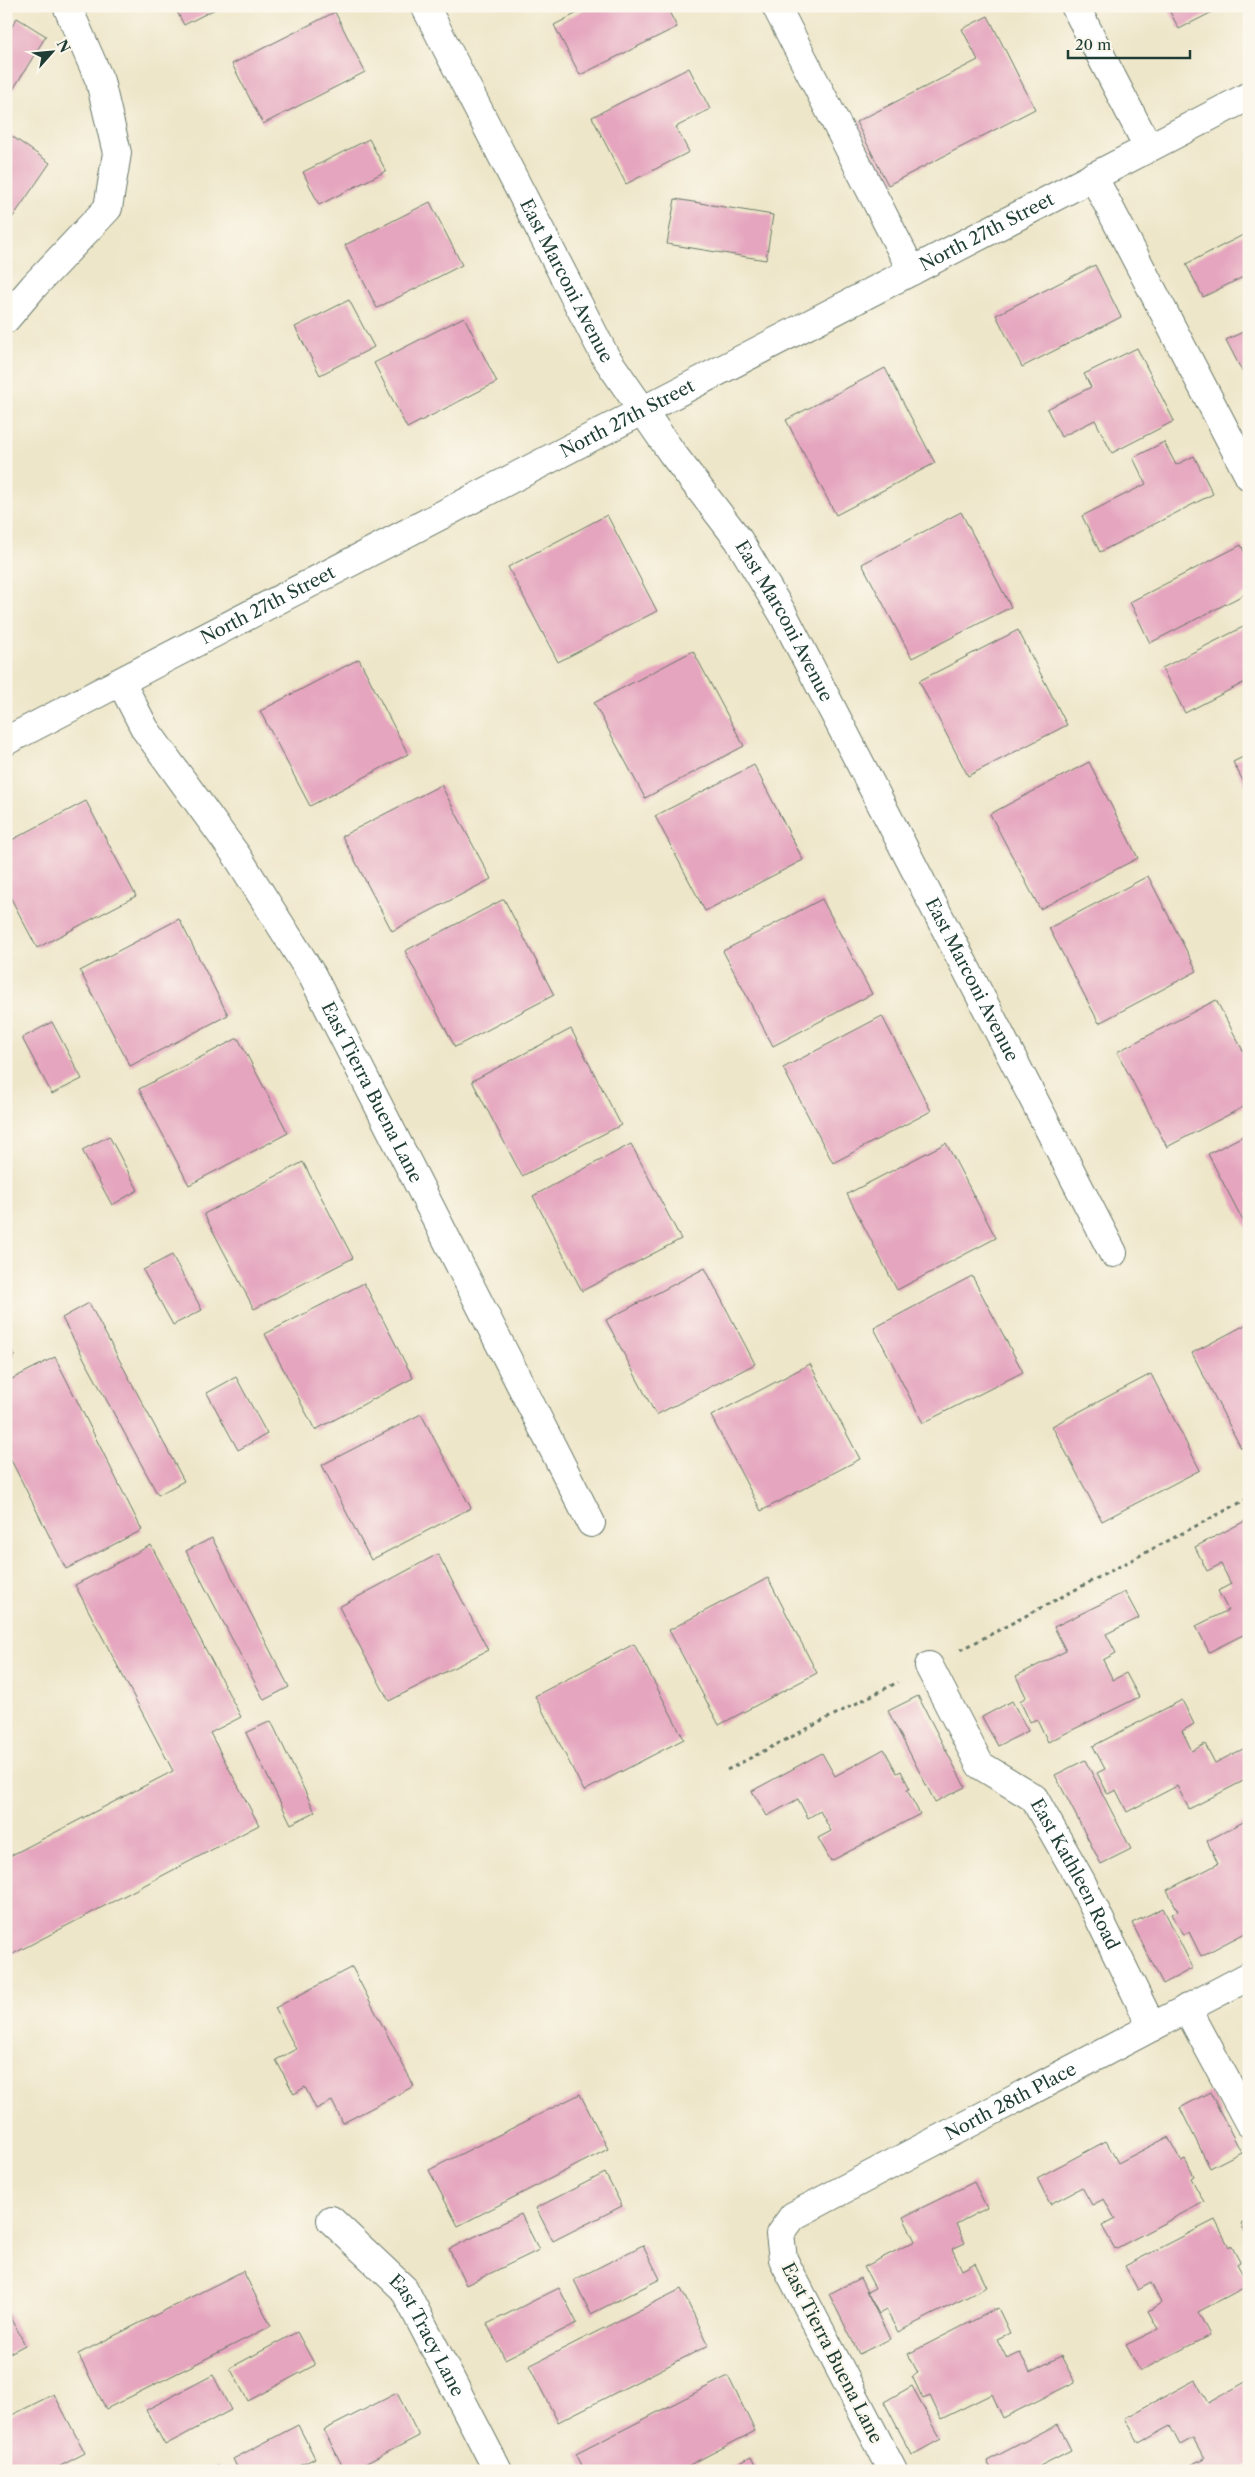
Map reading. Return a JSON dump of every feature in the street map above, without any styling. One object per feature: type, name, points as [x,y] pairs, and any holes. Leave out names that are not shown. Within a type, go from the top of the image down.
[{"type":"street","points":[[6,319],[34,286],[108,208],[117,153],[100,81],[67,6]]},
{"type":"street","name":"East Marconi Avenue","points":[[425,6],[605,356],[672,454],[738,539],[783,614],[1113,1252]]},
{"type":"street","points":[[776,6],[912,271]]},
{"type":"street","points":[[1075,6],[1148,147]]},
{"type":"street","name":"North 27th Street","points":[[6,741],[644,412],[1148,147],[1249,96]]},
{"type":"street","points":[[1093,176],[1249,476]]},
{"type":"street","name":"East Tierra Buena Lane","points":[[121,682],[144,729],[236,856],[312,975],[591,1523]]},
{"type":"street","name":"East Kathleen Road","points":[[929,1666],[980,1765],[1034,1798],[1082,1883],[1152,2027]]},
{"type":"street","name":"North 28th Place","points":[[780,2234],[793,2216],[1249,1976]]},
{"type":"street","points":[[1187,2008],[1249,2123]]},
{"type":"street","name":"East Tracy Lane","points":[[331,2220],[404,2289],[498,2471]]},
{"type":"street","name":"East Tierra Buena Lane","points":[[780,2234],[783,2260],[893,2471]]},
{"type":"path","points":[[727,1770],[1249,1498]]},
{"type":"building","points":[[174,6],[221,6],[184,25]]},
{"type":"building","points":[[591,6],[666,6],[677,27],[580,75],[554,25]]},
{"type":"building","points":[[796,6],[810,6],[798,12]]},
{"type":"building","points":[[1167,6],[1224,6],[1179,29]]},
{"type":"building","points":[[335,12],[365,72],[263,124],[232,64]]},
{"type":"building","points":[[988,16],[1035,109],[888,185],[856,122],[978,60],[962,29]]},
{"type":"building","points":[[17,18],[46,36],[6,101],[6,36]]},
{"type":"building","points":[[689,68],[710,109],[676,127],[689,152],[626,184],[592,117]]},
{"type":"building","points":[[6,132],[50,163],[6,227]]},
{"type":"building","points":[[369,139],[386,171],[319,205],[303,172]]},
{"type":"building","points":[[675,199],[773,215],[766,260],[667,244]]},
{"type":"building","points":[[430,202],[462,265],[377,308],[345,245]]},
{"type":"building","points":[[1249,232],[1249,274],[1203,297],[1186,264]]},
{"type":"building","points":[[1095,265],[1121,317],[1022,367],[996,315]]},
{"type":"building","points":[[349,300],[374,347],[320,375],[295,327]]},
{"type":"building","points":[[464,317],[497,382],[407,428],[374,363]]},
{"type":"building","points":[[1249,329],[1249,370],[1243,373],[1226,340]]},
{"type":"building","points":[[1137,348],[1174,421],[1112,453],[1095,420],[1061,437],[1047,409],[1091,387],[1084,374]]},
{"type":"building","points":[[885,368],[935,463],[836,515],[786,420]]},
{"type":"building","points":[[1164,442],[1176,465],[1194,456],[1213,494],[1100,552],[1082,516],[1146,484],[1133,458]]},
{"type":"building","points":[[961,512],[1011,607],[912,658],[862,564]]},
{"type":"building","points":[[607,515],[657,611],[558,662],[508,567]]},
{"type":"building","points":[[1241,545],[1249,561],[1249,592],[1150,643],[1130,602]]},
{"type":"building","points":[[1249,624],[1249,680],[1185,713],[1162,668]]},
{"type":"building","points":[[1018,630],[1067,725],[968,776],[919,681]]},
{"type":"building","points":[[693,651],[744,746],[645,798],[594,703]]},
{"type":"building","points":[[359,659],[408,754],[310,806],[260,711]]},
{"type":"building","points":[[1249,754],[1249,792],[1233,762]]},
{"type":"building","points":[[1089,762],[1138,858],[1040,909],[990,814]]},
{"type":"building","points":[[754,765],[803,860],[705,911],[655,816]]},
{"type":"building","points":[[441,785],[491,879],[392,931],[342,836]]},
{"type":"building","points":[[86,801],[136,896],[37,948],[6,889],[6,843]]},
{"type":"building","points":[[1148,876],[1197,971],[1099,1023],[1049,928]]},
{"type":"building","points":[[504,899],[554,995],[455,1047],[405,951]]},
{"type":"building","points":[[822,899],[872,994],[773,1046],[723,951]]},
{"type":"building","points":[[179,919],[228,1015],[130,1066],[80,971]]},
{"type":"building","points":[[1216,1000],[1249,1062],[1249,1104],[1167,1147],[1117,1052]]},
{"type":"building","points":[[882,1016],[931,1111],[833,1163],[783,1068]]},
{"type":"building","points":[[52,1022],[82,1079],[52,1094],[22,1038]]},
{"type":"building","points":[[571,1029],[621,1125],[522,1176],[472,1081]]},
{"type":"building","points":[[238,1038],[288,1133],[189,1185],[139,1089]]},
{"type":"building","points":[[1249,1133],[1249,1232],[1208,1154]]},
{"type":"building","points":[[109,1136],[138,1190],[112,1205],[82,1150]]},
{"type":"building","points":[[946,1143],[996,1238],[897,1290],[847,1194]]},
{"type":"building","points":[[631,1144],[681,1239],[582,1291],[533,1196]]},
{"type":"building","points":[[303,1162],[353,1258],[254,1309],[204,1214]]},
{"type":"building","points":[[172,1255],[202,1310],[173,1325],[143,1270]]},
{"type":"building","points":[[705,1268],[755,1364],[656,1415],[606,1320]]},
{"type":"building","points":[[972,1276],[1023,1372],[923,1423],[874,1328]]},
{"type":"building","points":[[364,1283],[413,1378],[315,1430],[265,1334]]},
{"type":"building","points":[[89,1303],[184,1481],[158,1495],[62,1318]]},
{"type":"building","points":[[1249,1323],[1249,1444],[1241,1448],[1192,1353]]},
{"type":"building","points":[[6,1340],[15,1356],[6,1361]]},
{"type":"building","points":[[55,1357],[142,1530],[66,1569],[6,1450],[6,1382]]},
{"type":"building","points":[[810,1364],[860,1459],[761,1511],[711,1416]]},
{"type":"building","points":[[1151,1374],[1200,1470],[1102,1521],[1052,1426]]},
{"type":"building","points":[[236,1377],[267,1434],[238,1450],[207,1393]]},
{"type":"building","points":[[421,1414],[471,1508],[371,1560],[322,1465]]},
{"type":"building","points":[[1249,1519],[1249,1632],[1209,1652],[1196,1626],[1228,1610],[1218,1591],[1231,1584],[1221,1564],[1207,1571],[1195,1547]]},
{"type":"building","points":[[212,1538],[289,1687],[264,1700],[186,1551]]},
{"type":"building","points":[[151,1545],[241,1717],[210,1733],[259,1825],[11,1955],[6,1945],[6,1858],[173,1771],[75,1585]]},
{"type":"building","points":[[438,1554],[488,1650],[389,1701],[339,1607]]},
{"type":"building","points":[[768,1578],[817,1673],[719,1725],[669,1630]]},
{"type":"building","points":[[1125,1592],[1139,1618],[1106,1634],[1116,1653],[1103,1660],[1113,1680],[1126,1673],[1139,1697],[1048,1742],[1037,1719],[1030,1722],[1020,1701],[1026,1697],[1016,1676],[1066,1651],[1054,1627]]},
{"type":"building","points":[[634,1644],[684,1739],[584,1791],[535,1696]]},
{"type":"building","points":[[918,1696],[965,1787],[935,1802],[888,1711]]},
{"type":"building","points":[[1182,1700],[1194,1724],[1182,1731],[1192,1751],[1205,1744],[1215,1763],[1247,1747],[1249,1751],[1249,1778],[1189,1809],[1177,1786],[1127,1812],[1116,1790],[1108,1794],[1097,1773],[1105,1769],[1093,1746]]},
{"type":"building","points":[[1012,1701],[1028,1731],[998,1746],[982,1717]]},
{"type":"building","points":[[271,1721],[315,1812],[291,1824],[246,1733]]},
{"type":"building","points":[[884,1749],[897,1773],[901,1771],[910,1789],[907,1790],[920,1814],[831,1861],[818,1838],[831,1831],[820,1811],[808,1818],[798,1799],[767,1816],[752,1791],[822,1753],[835,1776]]},
{"type":"building","points":[[1085,1760],[1131,1849],[1101,1864],[1055,1775]]},
{"type":"building","points":[[1249,1819],[1249,1931],[1201,1956],[1189,1932],[1183,1935],[1172,1914],[1178,1911],[1167,1890],[1218,1864],[1207,1841]]},
{"type":"building","points":[[1163,1908],[1193,1968],[1163,1984],[1132,1923]]},
{"type":"building","points":[[352,1967],[414,2086],[343,2123],[332,2101],[316,2109],[305,2087],[294,2094],[276,2060],[296,2049],[275,2008]]},
{"type":"building","points":[[1210,2092],[1241,2152],[1210,2168],[1180,2108]]},
{"type":"building","points":[[580,2094],[608,2149],[458,2226],[429,2170]]},
{"type":"building","points":[[1168,2137],[1181,2161],[1185,2159],[1194,2176],[1191,2178],[1204,2202],[1115,2249],[1102,2226],[1115,2219],[1104,2199],[1092,2205],[1082,2187],[1050,2204],[1037,2178],[1106,2141],[1118,2163]]},
{"type":"building","points":[[605,2173],[622,2206],[553,2241],[536,2208]]},
{"type":"building","points":[[974,2182],[987,2208],[956,2224],[965,2243],[952,2249],[962,2270],[975,2263],[987,2287],[898,2332],[886,2310],[879,2314],[867,2292],[875,2288],[864,2267],[915,2241],[903,2217]]},
{"type":"building","points":[[521,2214],[539,2250],[466,2285],[449,2249]]},
{"type":"building","points":[[1215,2220],[1229,2247],[1231,2245],[1240,2262],[1237,2264],[1249,2285],[1198,2312],[1210,2335],[1140,2371],[1126,2345],[1158,2329],[1148,2311],[1161,2303],[1151,2283],[1138,2290],[1125,2266]]},
{"type":"building","points":[[1249,2220],[1249,2239],[1241,2224]]},
{"type":"building","points":[[643,2245],[660,2279],[591,2314],[574,2280]]},
{"type":"building","points":[[243,2271],[271,2326],[106,2409],[78,2354]]},
{"type":"building","points":[[860,2278],[890,2339],[859,2354],[829,2294]]},
{"type":"building","points":[[559,2288],[577,2323],[505,2359],[487,2324]]},
{"type":"building","points":[[681,2289],[709,2345],[558,2422],[529,2366]]},
{"type":"building","points":[[6,2307],[25,2345],[6,2355]]},
{"type":"building","points":[[998,2308],[1010,2333],[997,2339],[1007,2359],[1020,2353],[1030,2372],[1061,2356],[1075,2382],[1003,2418],[992,2394],[941,2419],[930,2396],[923,2399],[912,2376],[918,2373],[908,2354]]},
{"type":"building","points":[[297,2332],[315,2365],[248,2401],[230,2368]]},
{"type":"building","points":[[213,2375],[231,2410],[165,2445],[146,2410]]},
{"type":"building","points":[[728,2376],[755,2431],[678,2471],[585,2471],[576,2454]]},
{"type":"building","points":[[1195,2380],[1208,2403],[1249,2380],[1249,2465],[1238,2471],[1194,2471],[1191,2465],[1204,2458],[1193,2438],[1180,2445],[1170,2426],[1139,2443],[1125,2418]]},
{"type":"building","points":[[912,2386],[941,2439],[912,2455],[884,2402]]},
{"type":"building","points":[[397,2393],[419,2436],[351,2471],[345,2471],[324,2430]]},
{"type":"building","points":[[54,2394],[85,2453],[51,2471],[6,2471],[6,2418]]},
{"type":"building","points":[[1058,2424],[1071,2450],[1040,2466],[1042,2471],[992,2471],[987,2461]]},
{"type":"building","points":[[298,2425],[315,2458],[290,2471],[239,2471],[233,2459]]},
{"type":"building","points":[[751,2457],[758,2471],[725,2471]]},
{"type":"building","points":[[218,2466],[221,2471],[209,2471]]}]
